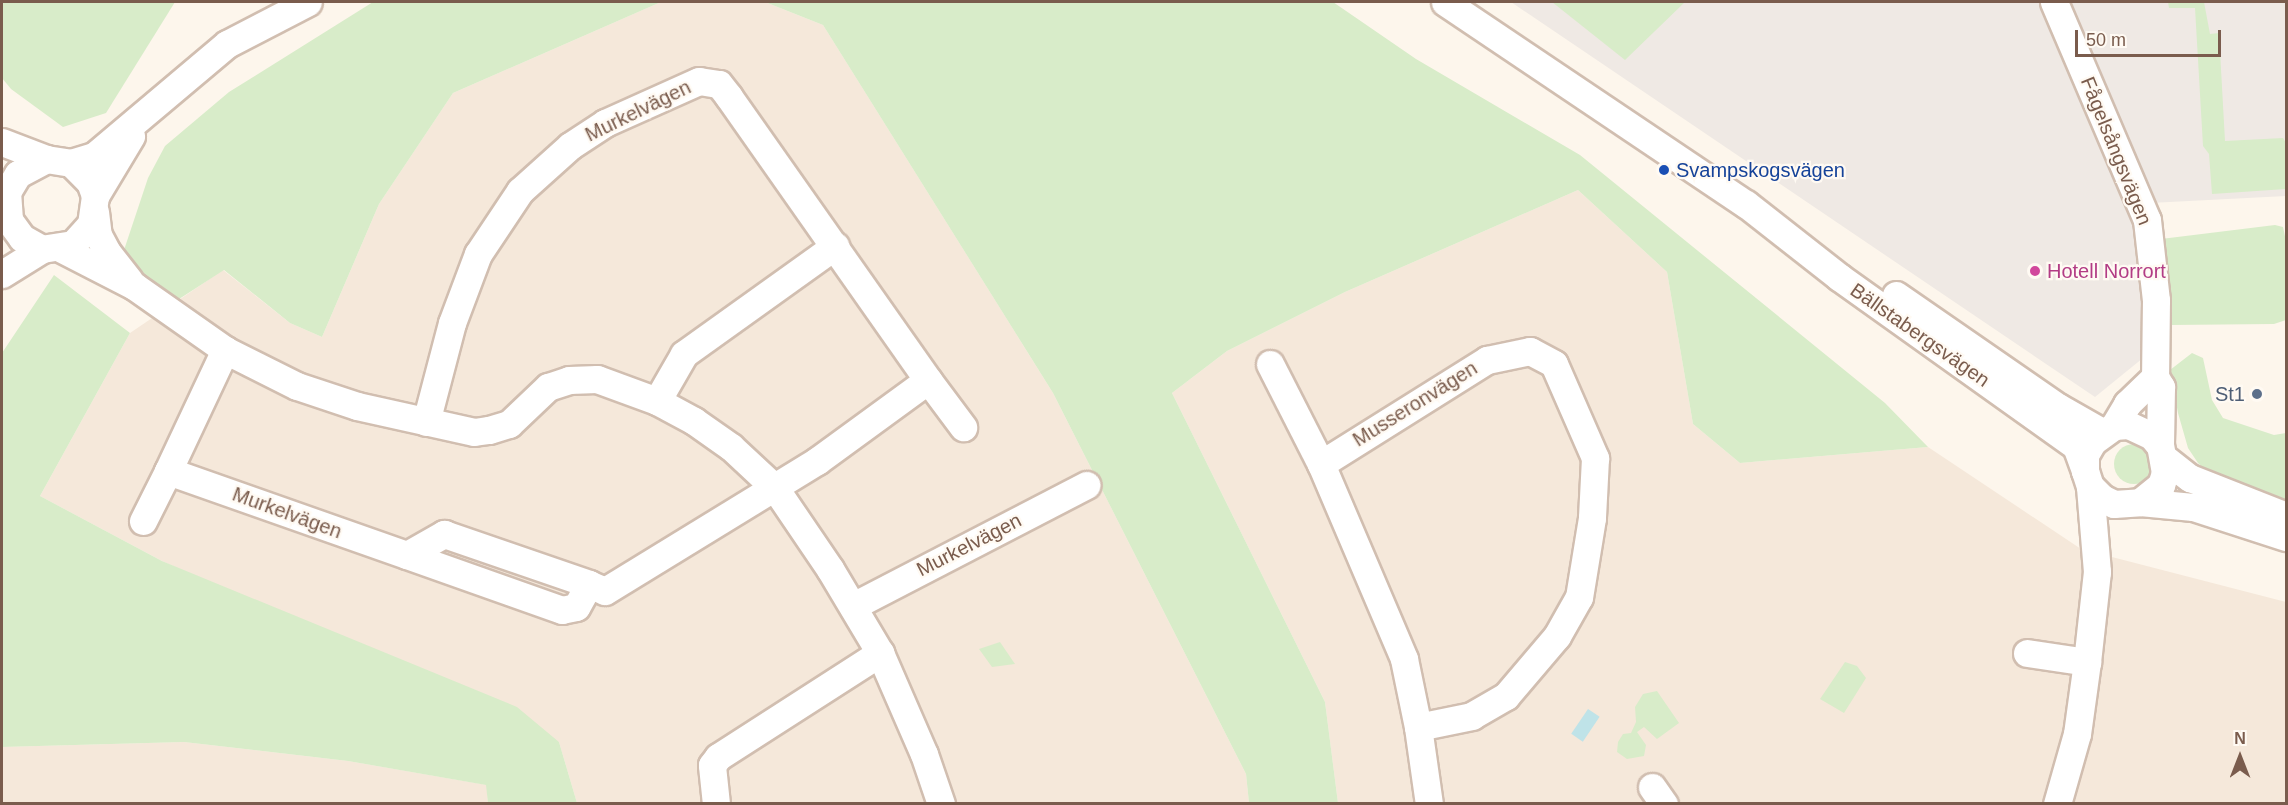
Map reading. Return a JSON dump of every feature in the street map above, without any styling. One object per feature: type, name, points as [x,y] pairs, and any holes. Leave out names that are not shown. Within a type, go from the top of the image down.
[{"type":"street","points":[[308,2],[226,44],[94,156],[31,164],[5,198],[12,226],[22,238],[134,286],[225,350],[297,386],[357,406],[474,432],[509,424],[548,387],[569,380],[597,379],[657,401],[731,447],[775,488],[853,606],[880,653],[924,754],[941,804]]},
{"type":"street","name":"Fågelsångsvägen","points":[[2056,2],[2147,220],[2156,300],[2155,377],[2161,387],[2162,452]]},
{"type":"street","name":"Bällstabergsvägen","points":[[1449,4],[1746,204],[1839,277],[2076,446],[2088,479]]},
{"type":"street","name":"Murkelvägen","points":[[426,422],[450,333],[478,254],[520,191],[570,146],[605,123],[689,85],[710,80],[719,84],[963,427]]},
{"type":"street","points":[[2,274],[86,232],[95,204],[120,152],[151,109]]},
{"type":"street","points":[[2,142],[58,161],[90,182],[98,234],[107,252],[134,286]]},
{"type":"street","name":"Bällstabergsvägen","points":[[1746,204],[1848,262],[2058,408],[2108,429]]},
{"type":"street","points":[[657,401],[684,354],[835,246]]},
{"type":"street","points":[[143,521],[225,350]]},
{"type":"street","name":"Musseronvägen","points":[[1321,464],[1487,360],[1530,351],[1554,364],[1595,458],[1592,518],[1579,597],[1557,636],[1506,696],[1472,716],[1418,727]]},
{"type":"street","points":[[1270,364],[1321,464],[1404,659],[1418,727],[1429,804]]},
{"type":"street","points":[[2057,804],[2063,774],[2077,734],[2097,572],[2085,455],[2127,404],[2155,377]]},
{"type":"street","name":"Murkelvägen","points":[[168,471],[407,555],[444,534],[605,591],[775,488],[928,380]]},
{"type":"street","points":[[2108,429],[2140,428],[2190,478],[2286,516]]},
{"type":"street","points":[[2097,572],[2134,503],[2161,485],[2165,473],[2162,452]]},
{"type":"street","points":[[2088,479],[2102,498],[2134,503],[2193,507],[2286,537]]},
{"type":"street","name":"Murkelvägen","points":[[853,606],[1086,485]]},
{"type":"street","points":[[717,804],[712,765],[718,757],[880,653]]},
{"type":"street","points":[[2027,653],[2087,662]]},
{"type":"street","points":[[2047,804],[2063,774]]},
{"type":"shaded area","points":[[661,2],[765,2],[823,25],[1053,393],[1246,774],[1249,803],[577,803],[559,742],[162,561],[40,496],[130,333],[223,270],[290,323],[322,337],[379,204],[453,93]]},
{"type":"shaded area","points":[[1511,2],[2286,2],[2286,196],[2150,203],[2131,219],[2143,262],[2143,358],[2095,397]]},
{"type":"shaded area","points":[[1578,190],[1667,272],[1693,424],[1740,463],[1928,447],[2081,549],[2286,602],[2286,803],[1338,803],[1325,702],[1172,393],[1227,351],[1345,292]]},
{"type":"shaded area","points":[[184,742],[348,761],[487,785],[488,803],[2,803],[2,747]]},
{"type":"green space","points":[[2,2],[175,2],[106,113],[63,127],[11,89],[2,78]]},
{"type":"green space","points":[[373,2],[661,2],[453,93],[379,204],[322,337],[290,323],[224,270],[176,301],[122,256],[148,178],[165,146],[229,92]]},
{"type":"green space","points":[[765,2],[1333,2],[1416,59],[1580,155],[1885,403],[1928,447],[1740,463],[1693,424],[1667,272],[1578,190],[1345,292],[1227,351],[1172,393],[1325,702],[1338,803],[1249,803],[1246,774],[1053,393],[823,25]]},
{"type":"green space","points":[[1552,2],[1685,2],[1625,60]]},
{"type":"green space","points":[[2168,2],[2204,2],[2210,34],[2219,33],[2225,141],[2283,138],[2286,143],[2286,189],[2212,194],[2209,154],[2203,146],[2195,8],[2169,8]]},
{"type":"green space","points":[[2275,225],[2283,227],[2286,241],[2286,320],[2274,324],[2170,325],[2165,313],[2161,239]]},
{"type":"green space","points":[[54,275],[130,333],[40,496],[162,561],[517,707],[559,742],[577,803],[488,803],[486,785],[348,761],[184,742],[2,747],[2,353]]},
{"type":"green space","points":[[2192,353],[2203,358],[2212,400],[2223,418],[2274,435],[2286,433],[2286,504],[2214,478],[2198,463],[2188,448],[2178,413],[2170,370]]},
{"type":"green space","points":[[2134,444],[2142,445],[2148,450],[2153,456],[2153,472],[2148,478],[2142,483],[2134,484],[2126,483],[2120,478],[2115,472],[2114,464],[2115,456],[2120,450],[2126,445]]},
{"type":"green space","points":[[1000,642],[1015,664],[992,667],[979,649]]},
{"type":"green space","points":[[1845,662],[1857,666],[1866,678],[1844,713],[1820,699]]},
{"type":"green space","points":[[1657,691],[1679,723],[1657,739],[1644,727],[1637,732],[1646,745],[1644,756],[1627,759],[1617,752],[1618,742],[1623,734],[1631,733],[1636,722],[1635,707],[1643,694]]},
{"type":"water","points":[[1588,709],[1600,717],[1583,742],[1571,734]]},
{"type":"place","name":"Svampskogsvägen","points":[[1664,170]]},
{"type":"place","name":"Hotell Norrort","points":[[2035,271]]},
{"type":"place","name":"St1","points":[[2257,394]]}]
